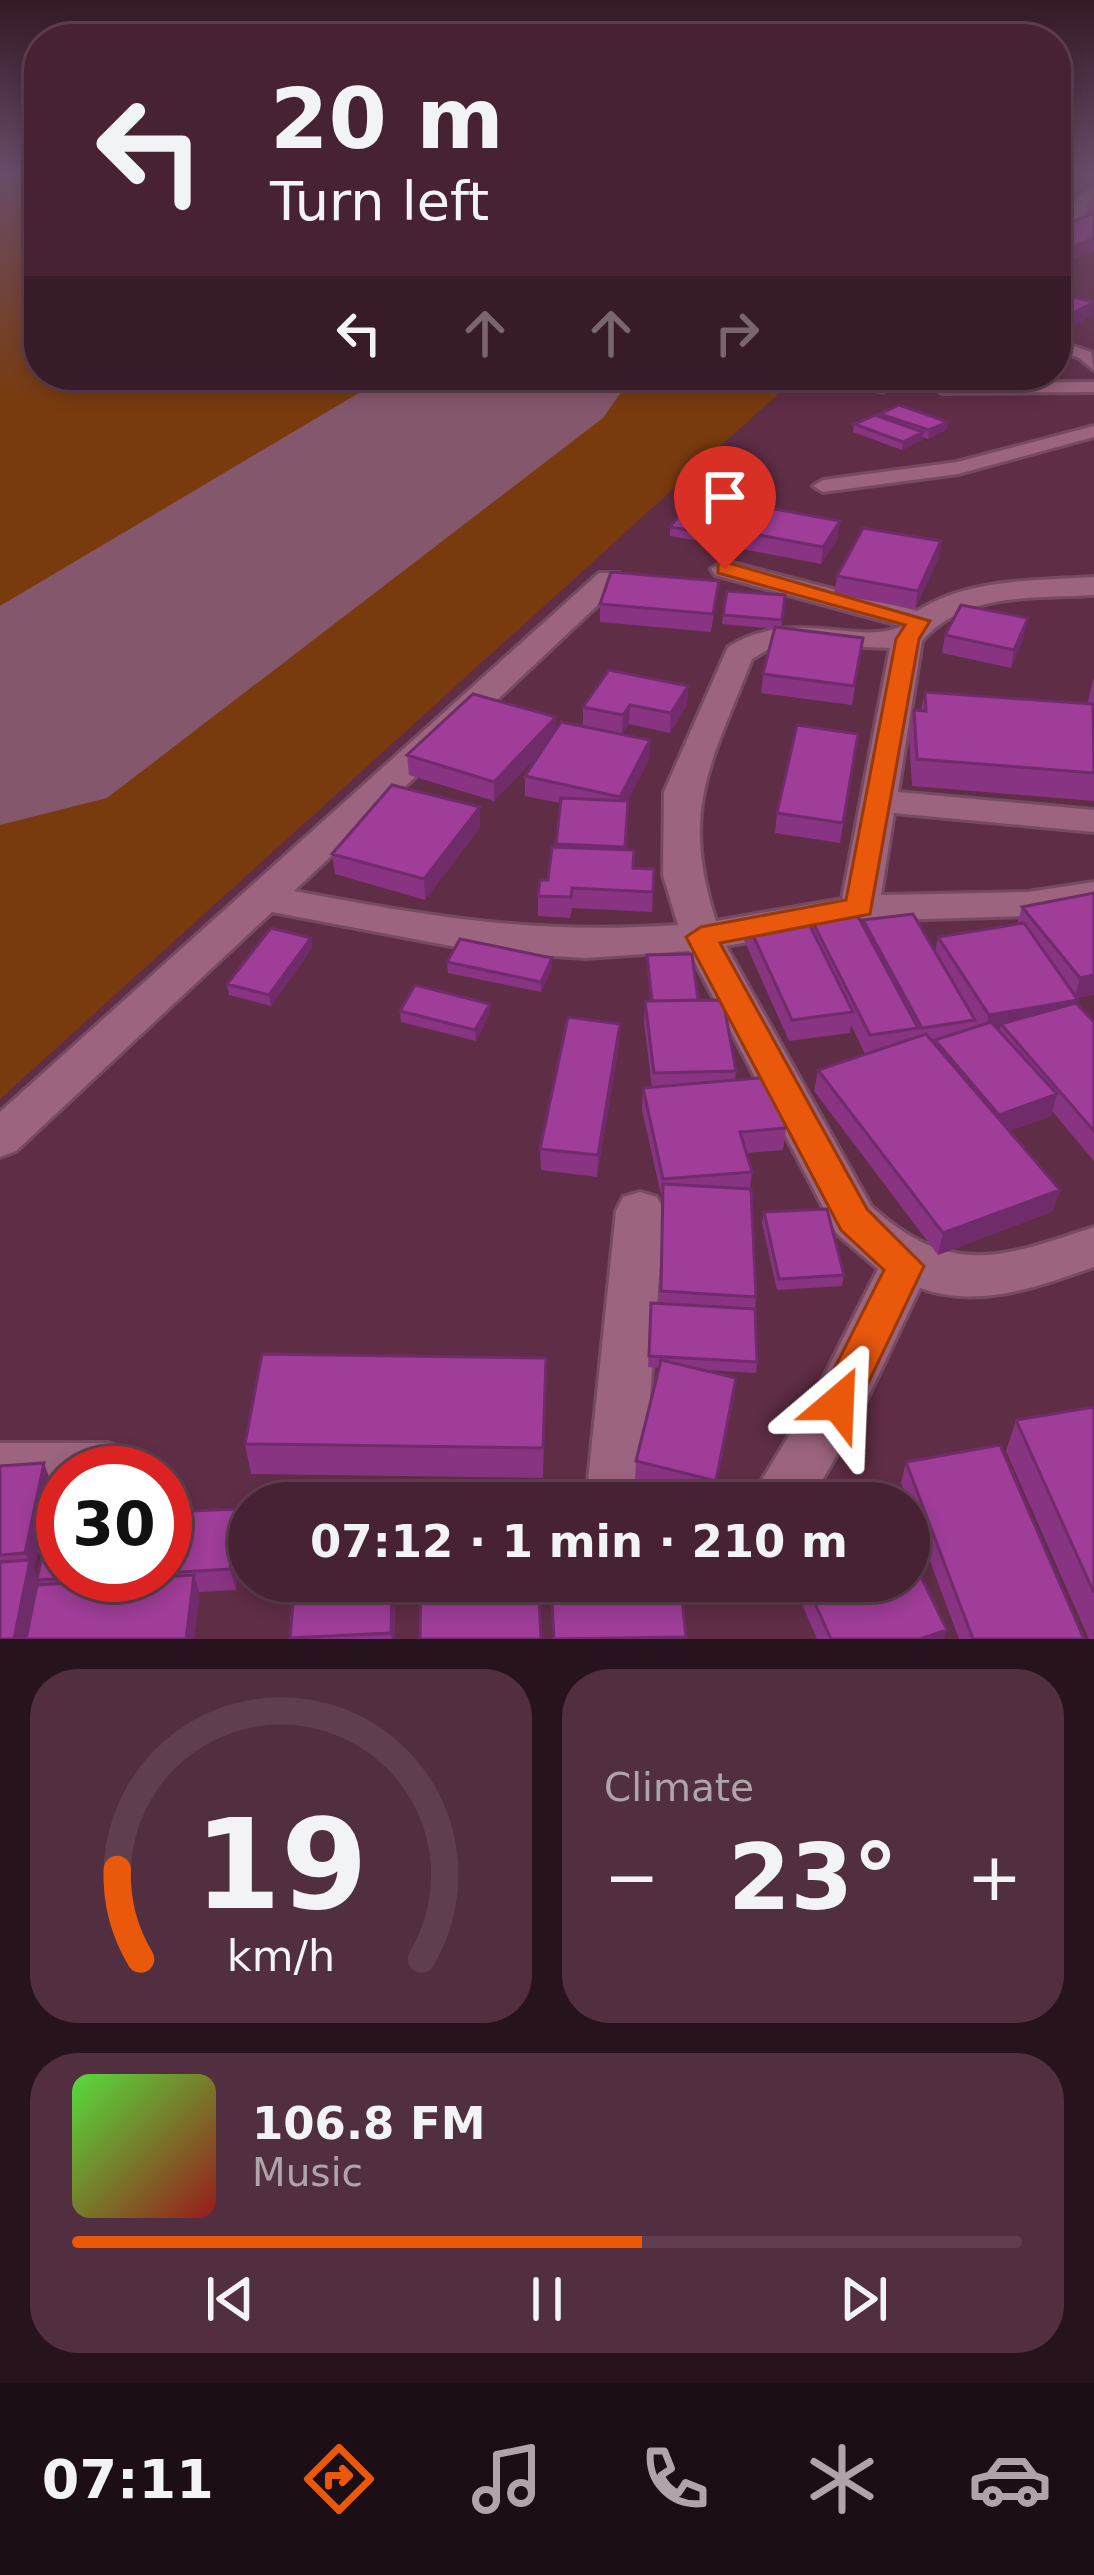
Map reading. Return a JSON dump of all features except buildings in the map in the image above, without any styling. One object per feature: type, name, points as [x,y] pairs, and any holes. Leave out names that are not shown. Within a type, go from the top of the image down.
[{"type":"street","points":[[725,569],[913,630]]},
{"type":"street","points":[[0,1139],[609,579]]},
{"type":"street","points":[[860,908],[875,801],[913,630],[946,602],[1094,586]]},
{"type":"street","points":[[913,630],[791,635],[761,640],[739,654],[682,792],[682,875],[701,937],[854,1220],[905,1266],[942,1274],[1024,1272],[1094,1247]]},
{"type":"street","points":[[875,801],[1094,821]]},
{"type":"street","points":[[264,898],[535,945],[701,937],[860,908],[1028,904],[1094,894]]},
{"type":"street","points":[[617,1482],[640,1211]]},
{"type":"street","points":[[790,1482],[838,1403],[905,1266]]},
{"type":"street","points":[[0,1469],[36,1469]]},
{"type":"lane","points":[[823,486],[958,468],[1094,430]]},
{"type":"shaded area","points":[[0,251],[24,251],[24,390],[448,390],[0,676]]},
{"type":"shaded area","points":[[570,390],[782,390],[0,1099],[0,796]]},
{"type":"runway","points":[[0,734],[510,390]]},
{"type":"route","points":[[725,569],[919,621],[907,639],[875,801],[860,908],[701,937],[854,1220],[878,1247],[905,1266],[838,1403]]}]
